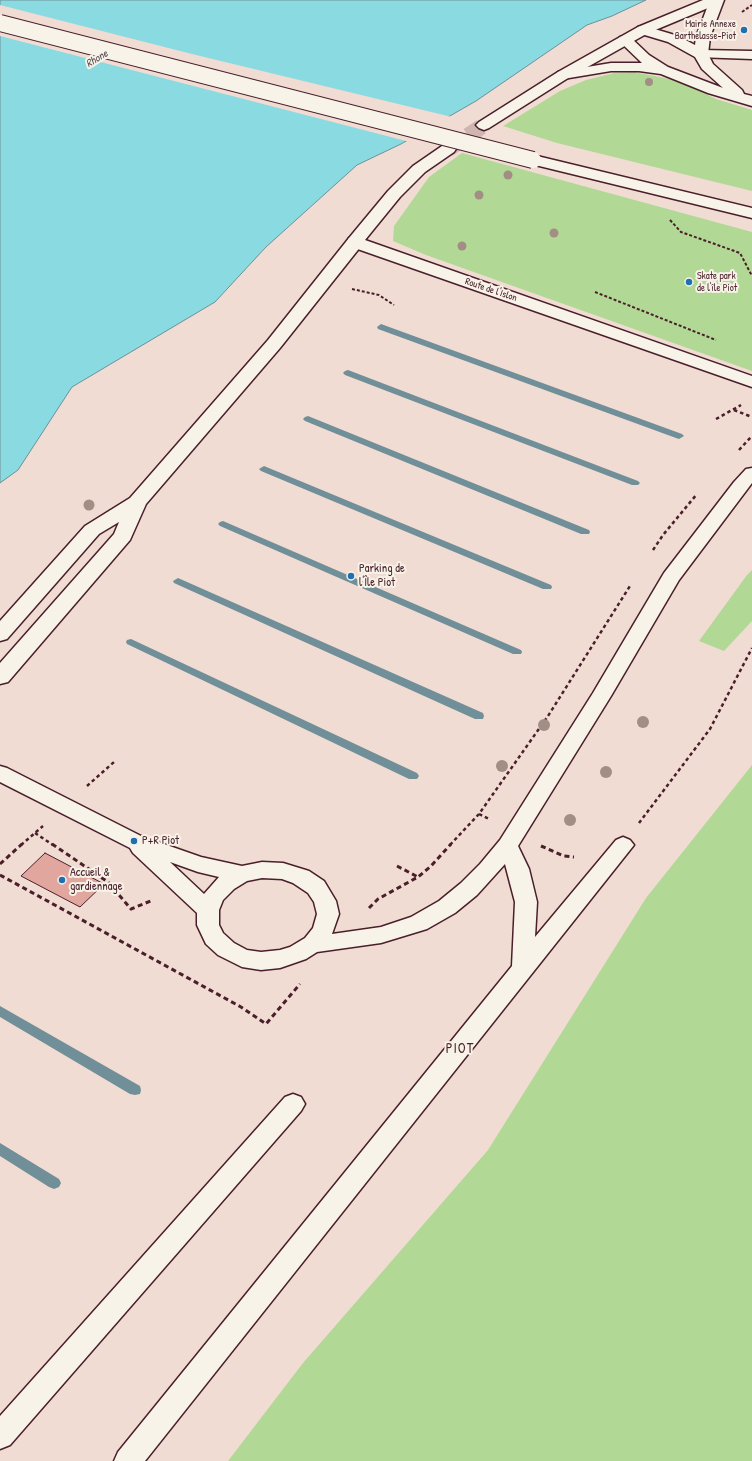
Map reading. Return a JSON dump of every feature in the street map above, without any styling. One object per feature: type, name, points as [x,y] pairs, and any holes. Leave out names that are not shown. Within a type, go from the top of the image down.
[{"type":"street","points":[[484,125],[563,75],[625,40],[644,30],[716,0]]},
{"type":"street","points":[[716,0],[702,37],[701,54],[707,66],[747,100]]},
{"type":"street","points":[[0,23],[533,160],[752,213]]},
{"type":"street","points":[[644,30],[673,40],[701,54]]},
{"type":"street","points":[[625,40],[644,58],[663,70],[713,90],[747,100]]},
{"type":"street","points":[[563,75],[611,67],[639,67],[663,70]]},
{"type":"street","points":[[0,634],[92,530],[137,502],[274,344],[394,194],[419,170],[448,148]]},
{"type":"street","name":"Route de l'Islon","points":[[355,242],[752,382]]},
{"type":"street","points":[[0,677],[123,536],[137,502]]},
{"type":"lane","points":[[701,54],[752,55]]},
{"type":"lane","points":[[313,944],[381,935],[419,923],[447,907],[469,890],[488,870],[507,846],[601,696],[671,577],[735,492],[752,473]]},
{"type":"lane","points":[[0,774],[134,841],[198,864],[242,874]]},
{"type":"lane","points":[[134,841],[208,910]]},
{"type":"lane","points":[[128,1461],[623,845]]},
{"type":"lane","points":[[507,846],[518,869],[526,902],[523,968]]},
{"type":"lane","points":[[262,870],[283,871],[301,877],[316,888],[325,901],[328,914],[323,931],[313,944],[298,953],[280,959],[261,961],[242,958],[226,950],[214,938],[208,925],[208,910],[214,896],[226,883],[242,874],[262,870]]},
{"type":"lane","points":[[0,1436],[294,1104]]},
{"type":"path","points":[[666,216],[681,232],[740,253],[752,276]]},
{"type":"path","points":[[345,287],[379,295],[394,305]]},
{"type":"path","points":[[595,292],[719,341]]},
{"type":"path","points":[[716,419],[733,409],[752,416]]},
{"type":"path","points":[[623,845],[710,729],[752,648]]},
{"type":"path","points":[[86,787],[114,762]]},
{"type":"path","points":[[0,864],[35,833],[108,882],[131,910],[168,894],[179,884]]},
{"type":"path","points":[[536,843],[564,856],[576,858]]},
{"type":"path","points":[[397,866],[418,877]]},
{"type":"green space","points":[[634,72],[680,81],[716,99],[752,110],[752,191],[557,143],[503,126],[560,91],[586,80],[614,73]]},
{"type":"green space","points":[[462,153],[752,232],[752,371],[426,255],[393,241],[394,226],[429,177]]},
{"type":"green space","points":[[752,570],[752,621],[724,651],[699,641],[747,575]]},
{"type":"green space","points":[[752,765],[752,1461],[228,1461],[303,1363],[488,1150],[646,898]]},
{"type":"water","name":"Rhone","points":[[0,0],[646,0],[612,16],[587,25],[476,101],[401,144],[357,165],[266,247],[215,302],[72,387],[18,470],[0,483]]},
{"type":"pier","points":[[0,5],[192,54],[452,117],[410,142],[0,36]]},
{"type":"building","name":"Accueil & gardiennage","points":[[45,853],[104,884],[80,907],[21,876]]},
{"type":"waterway","points":[[381,327],[679,436]]},
{"type":"waterway","points":[[348,373],[635,483]]},
{"type":"waterway","points":[[308,419],[585,532]]},
{"type":"waterway","points":[[264,469],[547,587]]},
{"type":"waterway","points":[[223,524],[517,652]]},
{"type":"waterway","points":[[178,581],[479,716]]},
{"type":"waterway","points":[[131,642],[413,776]]},
{"type":"waterway","points":[[0,1011],[135,1090]]},
{"type":"waterway","points":[[0,1149],[54,1183]]},
{"type":"tunnel","points":[[448,149],[484,125]]},
{"type":"place","name":"Mairie Annexe Barthelasse-Piot","points":[[744,30]]},
{"type":"place","name":"Skate park de l'île Piot","points":[[689,282]]},
{"type":"place","name":"Parking de l'Île Piot","points":[[351,576]]},
{"type":"place","name":"P+R Piot","points":[[134,841]]},
{"type":"place","name":"Accueil & gardiennage","points":[[62,880]]},
{"type":"district","name":"PIOT","points":[[460,1049]]}]
